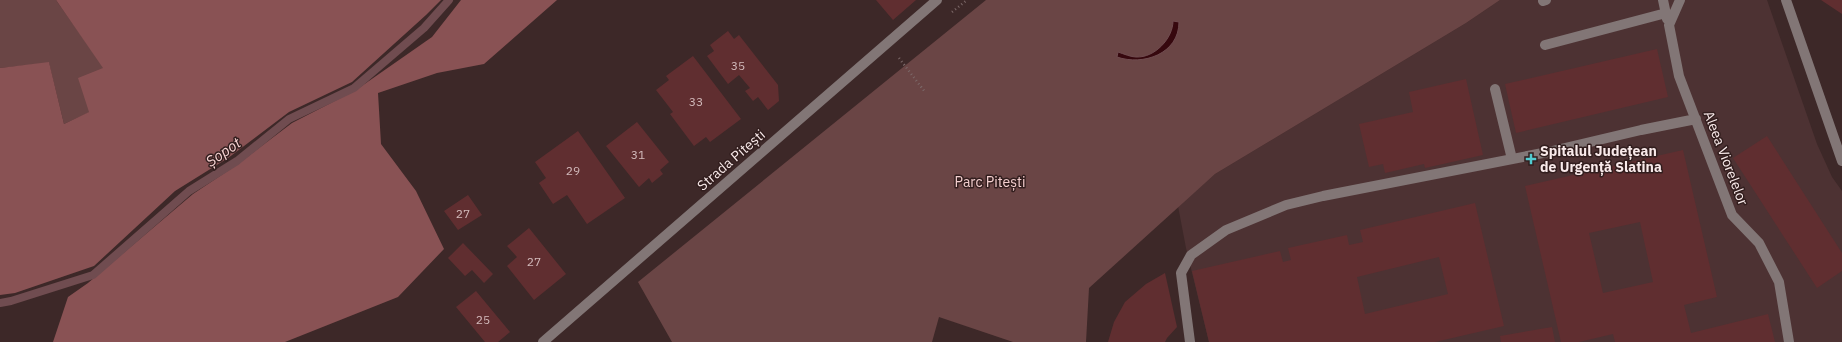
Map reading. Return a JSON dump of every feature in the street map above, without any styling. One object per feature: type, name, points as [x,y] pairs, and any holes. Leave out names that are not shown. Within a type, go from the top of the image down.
[{"type":"street","name":"Strada Pitești","points":[[543,342],[937,0]]},
{"type":"street","name":"Aleea Viorelelor","points":[[1663,0],[1679,76],[1732,214],[1759,243],[1779,282],[1788,342]]},
{"type":"street","points":[[1669,25],[1680,0]]},
{"type":"street","points":[[1786,0],[1842,161]]},
{"type":"street","points":[[1545,45],[1666,13]]},
{"type":"street","points":[[1495,89],[1512,159]]},
{"type":"street","points":[[1190,342],[1181,273],[1191,255],[1226,230],[1286,205],[1323,196],[1512,159],[1696,119]]},
{"type":"path","points":[[898,56],[925,92]]},
{"type":"shaded area","points":[[56,0],[441,0],[352,82],[289,112],[228,158],[175,191],[94,266],[15,293],[0,295],[0,68],[49,62],[64,124],[89,112],[78,78],[103,68]]},
{"type":"shaded area","points":[[461,0],[557,0],[484,64],[437,73],[378,93],[381,144],[416,191],[444,249],[398,297],[285,342],[53,342],[68,297],[88,283],[193,194],[238,164],[292,123],[356,90],[432,37]]},
{"type":"shaded area","name":"Spitalul Județean de Urgență Slatina","points":[[1500,0],[1767,0],[1817,144],[1832,177],[1842,191],[1842,342],[1209,342],[1186,248],[1178,206],[1215,174],[1466,23]]},
{"type":"shaded area","points":[[1173,21],[1179,22],[1177,33],[1173,42],[1166,50],[1158,55],[1138,60],[1117,57],[1118,52],[1136,57],[1156,51],[1162,46],[1170,34]]},
{"type":"green space","points":[[0,0],[56,0],[104,68],[90,112],[64,124],[49,63],[0,68]]},
{"type":"green space","name":"Parc Pitești","points":[[986,0],[1500,0],[1466,23],[1215,174],[1089,288],[1086,342],[1013,342],[939,317],[932,342],[672,342],[638,282]]},
{"type":"building","points":[[876,0],[916,0],[893,20]]},
{"type":"building","points":[[1821,0],[1842,0],[1842,14]]},
{"type":"building","points":[[728,31],[734,39],[739,35],[778,85],[779,101],[768,110],[758,97],[753,101],[745,91],[750,88],[739,75],[728,84],[707,56],[714,51],[710,45]]},
{"type":"building","points":[[1657,49],[1668,97],[1516,133],[1505,84]]},
{"type":"building","points":[[693,56],[741,119],[710,142],[706,137],[694,146],[670,114],[673,112],[656,90],[669,80],[666,76]]},
{"type":"building","points":[[1466,79],[1483,155],[1425,168],[1424,164],[1385,173],[1383,164],[1369,167],[1359,124],[1413,112],[1409,92]]},
{"type":"building","points":[[637,122],[669,162],[660,170],[663,174],[652,183],[649,178],[639,187],[606,146]]},
{"type":"building","points":[[578,131],[625,198],[587,224],[567,195],[553,204],[539,183],[546,178],[535,162]]},
{"type":"building","points":[[1767,136],[1842,253],[1842,271],[1817,288],[1733,158]]},
{"type":"building","points":[[1683,150],[1717,297],[1684,305],[1691,333],[1768,314],[1775,342],[1615,342],[1613,334],[1579,342],[1561,342],[1525,186]],"holes":[[[1640,222],[1653,282],[1603,293],[1589,233]]]},
{"type":"building","points":[[468,195],[482,215],[458,230],[444,211]]},
{"type":"building","points":[[1475,203],[1504,326],[1435,342],[1209,342],[1192,271],[1280,251],[1283,262],[1291,260],[1288,248],[1347,235],[1349,245],[1363,242],[1360,230]],"holes":[[[1439,257],[1448,294],[1365,314],[1357,277]]]},
{"type":"building","points":[[529,228],[566,274],[534,300],[507,266],[517,257],[507,246]]},
{"type":"building","points":[[463,243],[493,274],[484,283],[472,270],[465,276],[448,258]]},
{"type":"building","points":[[1165,273],[1177,327],[1165,342],[1108,342],[1114,322],[1125,302],[1146,284]]},
{"type":"building","points":[[476,291],[510,332],[498,342],[485,342],[456,307]]},
{"type":"building","points":[[1552,327],[1555,342],[1501,342],[1500,336]]},
{"type":"waterway","name":"Șopot","points":[[0,303],[11,301],[93,275],[189,191],[237,161],[289,119],[354,88],[424,28],[449,0]]},
{"type":"place","name":"Spitalul Județean de Urgență Slatina","points":[[1531,159]]}]
